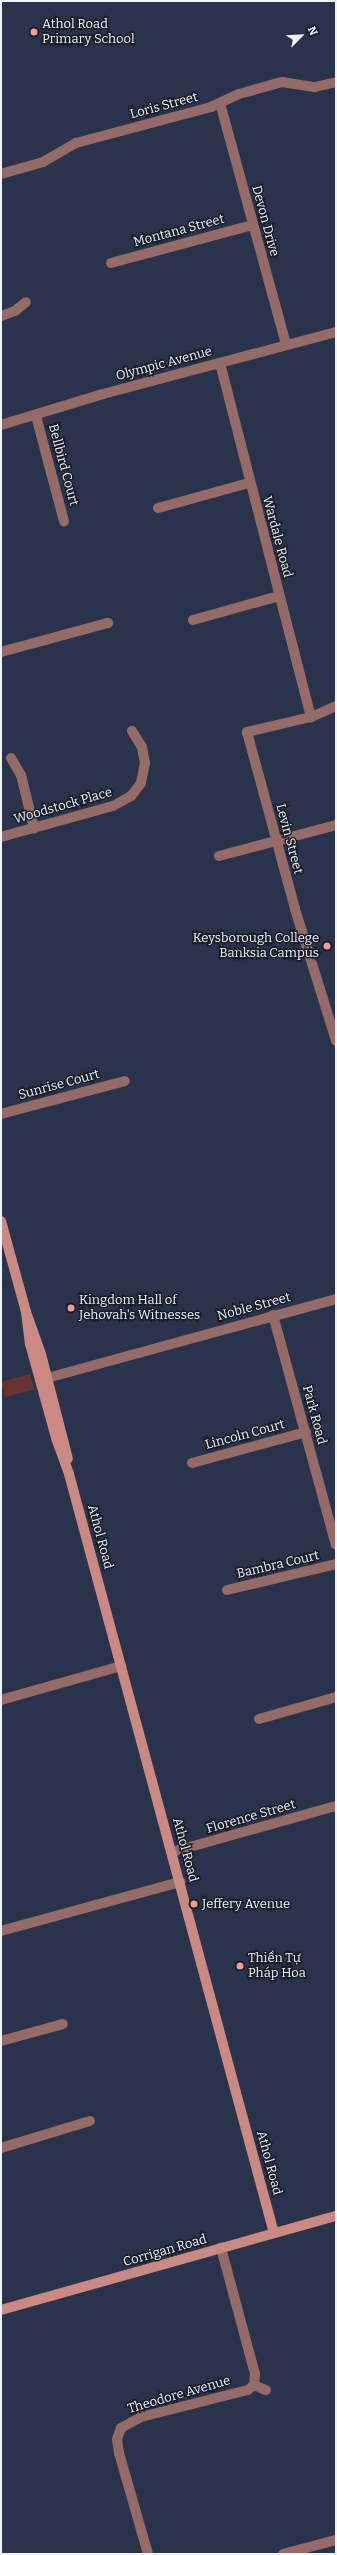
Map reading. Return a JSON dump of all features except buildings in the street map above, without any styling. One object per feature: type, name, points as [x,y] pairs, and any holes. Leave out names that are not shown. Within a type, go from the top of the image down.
[{"type":"main road","name":"Athol Road","points":[[1,1221],[26,1312],[30,1344],[44,1379],[56,1438],[70,1474],[274,2233]]},
{"type":"main road","name":"Corrigan Road","points":[[1,2310],[336,2216]]},
{"type":"street","name":"Loris Street","points":[[1,174],[42,162],[76,143],[220,103],[233,96],[282,82],[314,87],[336,82]]},
{"type":"street","name":"Devon Drive","points":[[220,103],[286,345]]},
{"type":"street","name":"Montana Street","points":[[111,263],[253,225]]},
{"type":"street","points":[[1,316],[15,311],[26,302]]},
{"type":"street","name":"Olympic Avenue","points":[[1,425],[36,416],[93,397],[336,332]]},
{"type":"street","name":"Wardale Road","points":[[220,363],[249,483],[311,717]]},
{"type":"street","name":"Bellbird Court","points":[[36,416],[64,521]]},
{"type":"street","points":[[158,508],[249,483]]},
{"type":"street","points":[[193,620],[279,596]]},
{"type":"street","points":[[1,652],[108,623]]},
{"type":"street","name":"Levin Street","points":[[336,706],[311,717],[247,732],[276,842],[336,1041]]},
{"type":"street","name":"Woodstock Place","points":[[1,837],[113,806],[131,796],[140,783],[145,763],[142,747],[132,731]]},
{"type":"street","points":[[11,758],[21,775],[34,828]]},
{"type":"street","points":[[219,856],[336,825]]},
{"type":"street","name":"Sunrise Court","points":[[1,1114],[125,1081]]},
{"type":"street","name":"Noble Street","points":[[44,1379],[336,1298]]},
{"type":"street","name":"Park Road","points":[[273,1315],[336,1544]]},
{"type":"street","name":"Lincoln Court","points":[[192,1463],[306,1432]]},
{"type":"street","name":"Bambra Court","points":[[227,1590],[336,1564]]},
{"type":"street","points":[[1,1700],[122,1666]]},
{"type":"street","points":[[259,1719],[336,1697]]},
{"type":"street","name":"Florence Street","points":[[172,1852],[336,1806]]},
{"type":"street","points":[[1,1931],[180,1882]]},
{"type":"street","points":[[1,2041],[63,2024]]},
{"type":"street","points":[[1,2148],[90,2121]]},
{"type":"street","points":[[221,2248],[255,2374],[254,2385],[266,2390]]},
{"type":"street","name":"Theodore Avenue","points":[[148,2554],[119,2452],[118,2439],[121,2428],[141,2417],[248,2390],[254,2385]]},
{"type":"street","points":[[283,2554],[336,2540]]},
{"type":"shaded area","points":[[30,1374],[34,1389],[5,1397],[1,1382]]},
{"type":"place","name":"Athol Road Primary School","points":[[34,32]]},
{"type":"place","name":"Keysborough College Banksia Campus","points":[[327,946]]},
{"type":"place","name":"Kingdom Hall of Jehovah's Witnesses","points":[[71,1308]]},
{"type":"place","name":"Jeffery Avenue","points":[[194,1904]]},
{"type":"place","name":"Thiền Tự Pháp Hoa","points":[[240,1966]]}]
